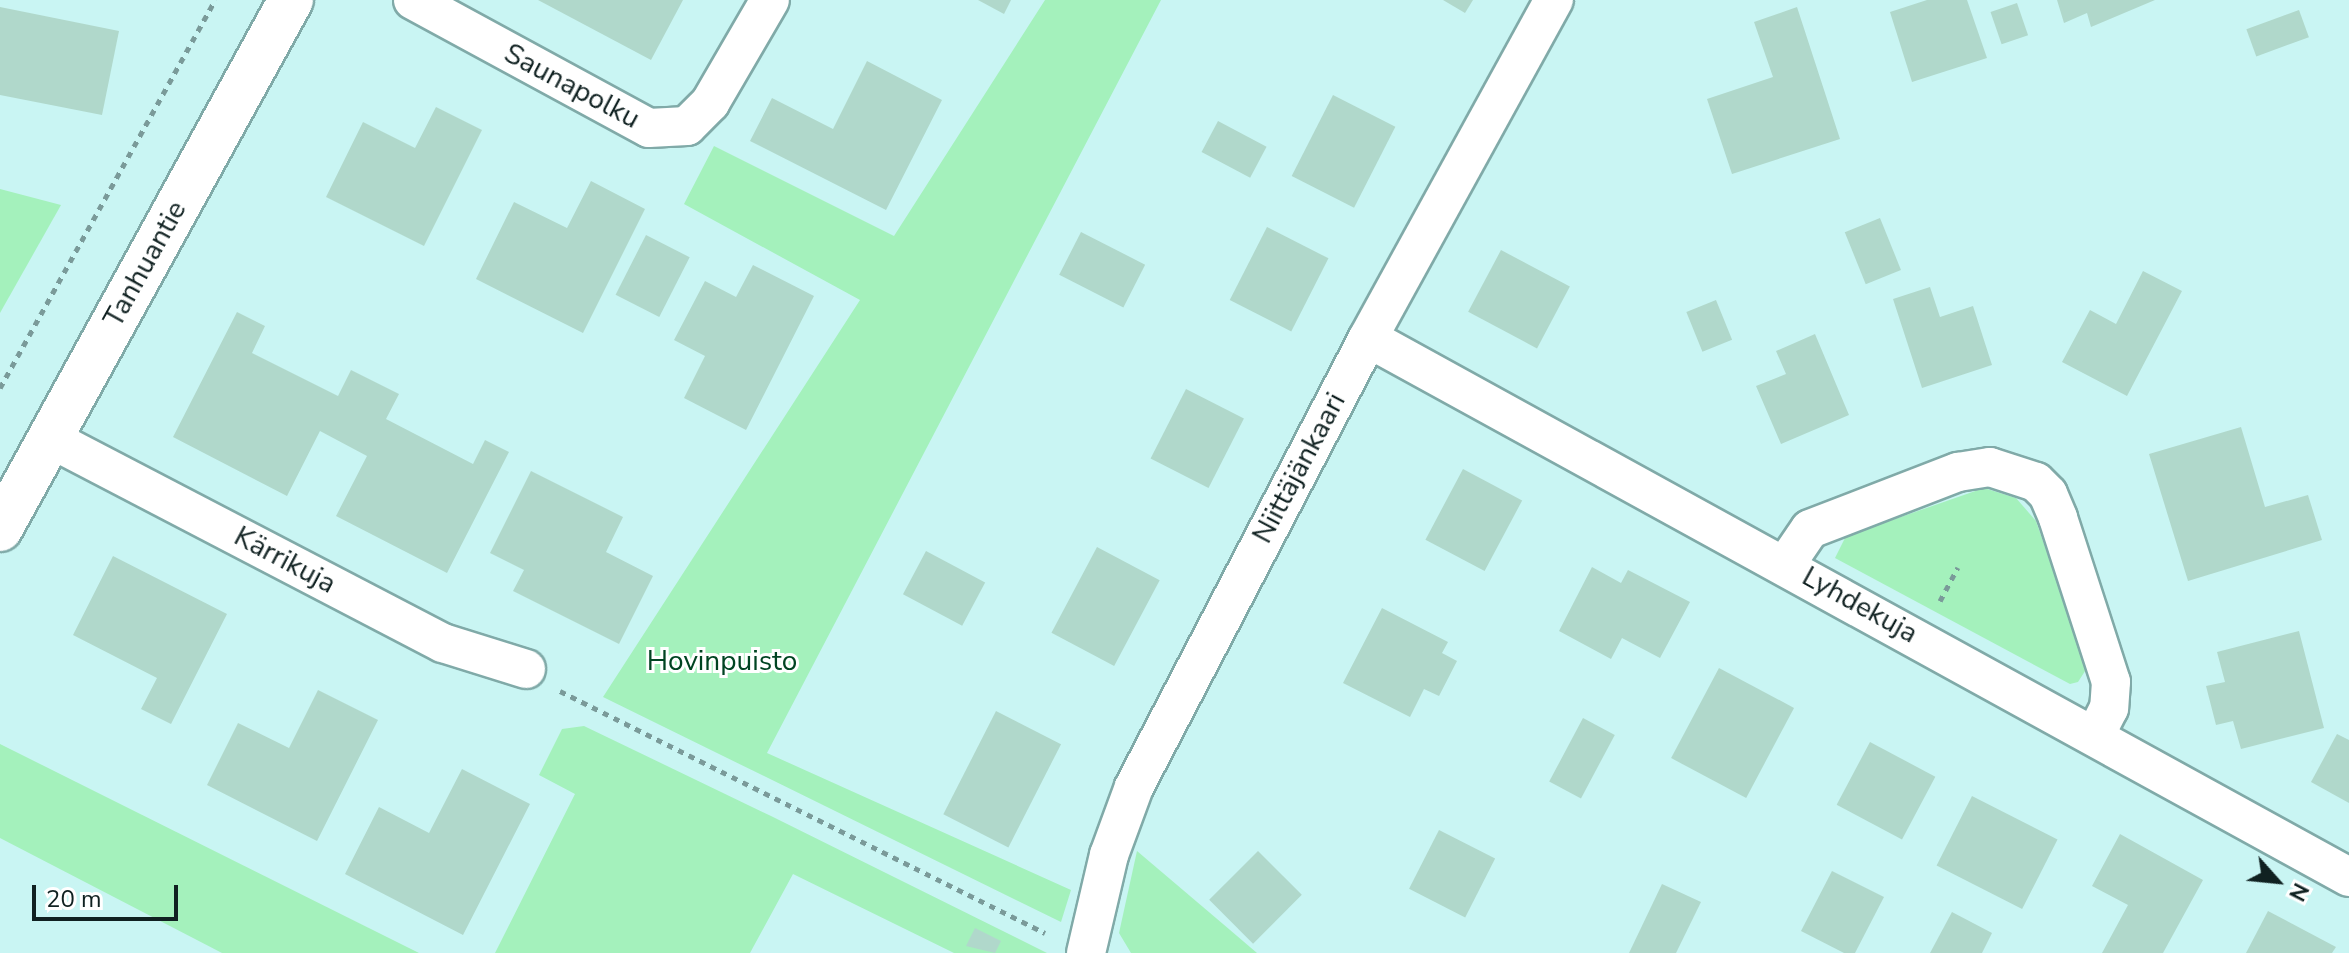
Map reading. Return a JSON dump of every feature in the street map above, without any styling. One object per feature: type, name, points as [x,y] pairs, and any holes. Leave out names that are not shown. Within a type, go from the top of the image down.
[{"type":"street","name":"Tanhuantie","points":[[0,529],[291,0]]},
{"type":"street","name":"Saunapolku","points":[[413,0],[649,128],[687,126],[710,103],[770,0]]},
{"type":"street","name":"Niittäjänkaari","points":[[1086,952],[1109,855],[1134,787],[1368,338],[1554,0]]},
{"type":"street","name":"Lyhdekuja","points":[[1368,338],[1786,564],[2349,877]]},
{"type":"street","name":"Kärrikuja","points":[[49,438],[443,643],[526,669]]},
{"type":"street","points":[[1786,564],[1810,529],[1958,472],[1990,467],[2036,482],[2048,494],[2058,518],[2111,682],[2109,708],[2095,735]]},
{"type":"path","points":[[0,388],[215,0]]},
{"type":"path","points":[[526,669],[573,699],[1086,952]]},
{"type":"green space","name":"Hovinpuisto","points":[[1045,0],[1161,0],[767,753],[1071,890],[1061,922],[603,697],[860,300],[684,204],[714,146],[894,236]]},
{"type":"green space","points":[[0,189],[61,205],[0,313]]},
{"type":"green space","points":[[1984,488],[2016,498],[2036,521],[2087,668],[2078,682],[2070,684],[1835,558],[1846,536]]},
{"type":"green space","points":[[584,726],[1047,953],[954,953],[793,874],[750,953],[495,953],[575,794],[539,775],[562,729]]},
{"type":"green space","points":[[0,744],[419,953],[222,953],[0,838]]},
{"type":"green space","points":[[1137,851],[1257,953],[1131,953],[1119,933]]},
{"type":"building","points":[[538,0],[683,0],[651,60]]},
{"type":"building","points":[[978,0],[1011,0],[1004,14]]},
{"type":"building","points":[[1443,0],[1473,0],[1465,13]]},
{"type":"building","points":[[1927,0],[1967,0],[1987,58],[1912,82],[1890,12]]},
{"type":"building","points":[[2057,0],[2155,0],[2091,27],[2087,13],[2064,23]]},
{"type":"building","points":[[2017,3],[2028,35],[2002,44],[1991,12]]},
{"type":"building","points":[[0,7],[119,31],[102,115],[0,95]]},
{"type":"building","points":[[1797,7],[1840,139],[1732,174],[1707,99],[1773,77],[1754,22]]},
{"type":"building","points":[[2299,10],[2309,37],[2256,56],[2246,29]]},
{"type":"building","points":[[867,61],[942,100],[886,210],[750,141],[772,98],[833,129]]},
{"type":"building","points":[[1333,95],[1395,127],[1354,208],[1292,176]]},
{"type":"building","points":[[436,107],[482,130],[424,246],[326,197],[363,122],[415,148]]},
{"type":"building","points":[[1218,121],[1267,147],[1250,178],[1202,152]]},
{"type":"building","points":[[591,181],[645,209],[583,333],[476,279],[514,202],[567,228]]},
{"type":"building","points":[[1880,218],[1901,270],[1866,284],[1845,232]]},
{"type":"building","points":[[1267,227],[1328,258],[1291,331],[1230,300]]},
{"type":"building","points":[[1081,232],[1145,265],[1123,307],[1059,275]]},
{"type":"building","points":[[646,235],[690,257],[659,317],[616,295]]},
{"type":"building","points":[[1501,250],[1570,287],[1537,348],[1468,312]]},
{"type":"building","points":[[753,265],[814,296],[746,430],[684,398],[705,356],[674,340],[705,281],[736,297]]},
{"type":"building","points":[[2143,271],[2182,291],[2127,396],[2062,362],[2090,310],[2116,324]]},
{"type":"building","points":[[1930,287],[1940,317],[1973,306],[1992,365],[1922,388],[1893,299]]},
{"type":"building","points":[[1716,300],[1732,340],[1702,352],[1686,312]]},
{"type":"building","points":[[237,312],[265,326],[252,353],[338,396],[351,370],[399,394],[386,419],[473,464],[485,440],[509,452],[447,573],[336,516],[367,456],[320,431],[287,496],[173,437]]},
{"type":"building","points":[[1815,334],[1849,415],[1781,444],[1756,386],[1786,374],[1776,351]]},
{"type":"building","points":[[1186,389],[1244,419],[1209,488],[1151,458]]},
{"type":"building","points":[[2241,427],[2265,507],[2308,495],[2322,540],[2188,581],[2149,454]]},
{"type":"building","points":[[1463,469],[1522,500],[1485,571],[1425,540]]},
{"type":"building","points":[[531,471],[623,517],[606,552],[653,576],[619,644],[513,591],[524,570],[490,553]]},
{"type":"building","points":[[1097,547],[1160,580],[1114,666],[1051,633]]},
{"type":"building","points":[[926,551],[985,582],[962,626],[903,594]]},
{"type":"building","points":[[113,556],[227,614],[171,724],[141,709],[157,678],[73,635]]},
{"type":"building","points":[[1592,567],[1621,583],[1628,570],[1690,602],[1660,658],[1622,638],[1611,659],[1559,631]]},
{"type":"building","points":[[1382,608],[1448,642],[1442,653],[1457,661],[1439,696],[1424,689],[1410,717],[1343,683]]},
{"type":"building","points":[[2299,631],[2324,728],[2241,749],[2233,721],[2216,725],[2206,686],[2225,682],[2217,652]]},
{"type":"building","points":[[1719,668],[1794,708],[1746,798],[1671,758]]},
{"type":"building","points":[[318,690],[378,720],[317,841],[207,785],[238,723],[289,748]]},
{"type":"building","points":[[996,711],[1061,744],[1008,847],[943,814]]},
{"type":"building","points":[[1583,718],[1615,735],[1581,798],[1549,782]]},
{"type":"building","points":[[2337,734],[2349,740],[2349,803],[2311,782]]},
{"type":"building","points":[[1870,742],[1935,777],[1902,839],[1837,805]]},
{"type":"building","points":[[462,769],[530,804],[463,935],[345,874],[379,807],[429,833]]},
{"type":"building","points":[[1972,796],[2058,840],[2022,909],[1937,865]]},
{"type":"building","points":[[1439,830],[1495,859],[1465,917],[1409,889]]},
{"type":"building","points":[[2120,834],[2203,880],[2163,953],[2102,953],[2128,905],[2092,886]]},
{"type":"building","points":[[1258,851],[1302,895],[1253,944],[1209,900]]},
{"type":"building","points":[[1832,871],[1884,897],[1855,953],[1844,953],[1801,931]]},
{"type":"building","points":[[1662,884],[1701,902],[1676,953],[1629,953]]},
{"type":"building","points":[[2268,911],[2336,947],[2332,953],[2246,953]]},
{"type":"building","points":[[1952,912],[1992,933],[1982,953],[1930,953]]},
{"type":"building","points":[[975,928],[1001,941],[995,953],[966,946]]}]
